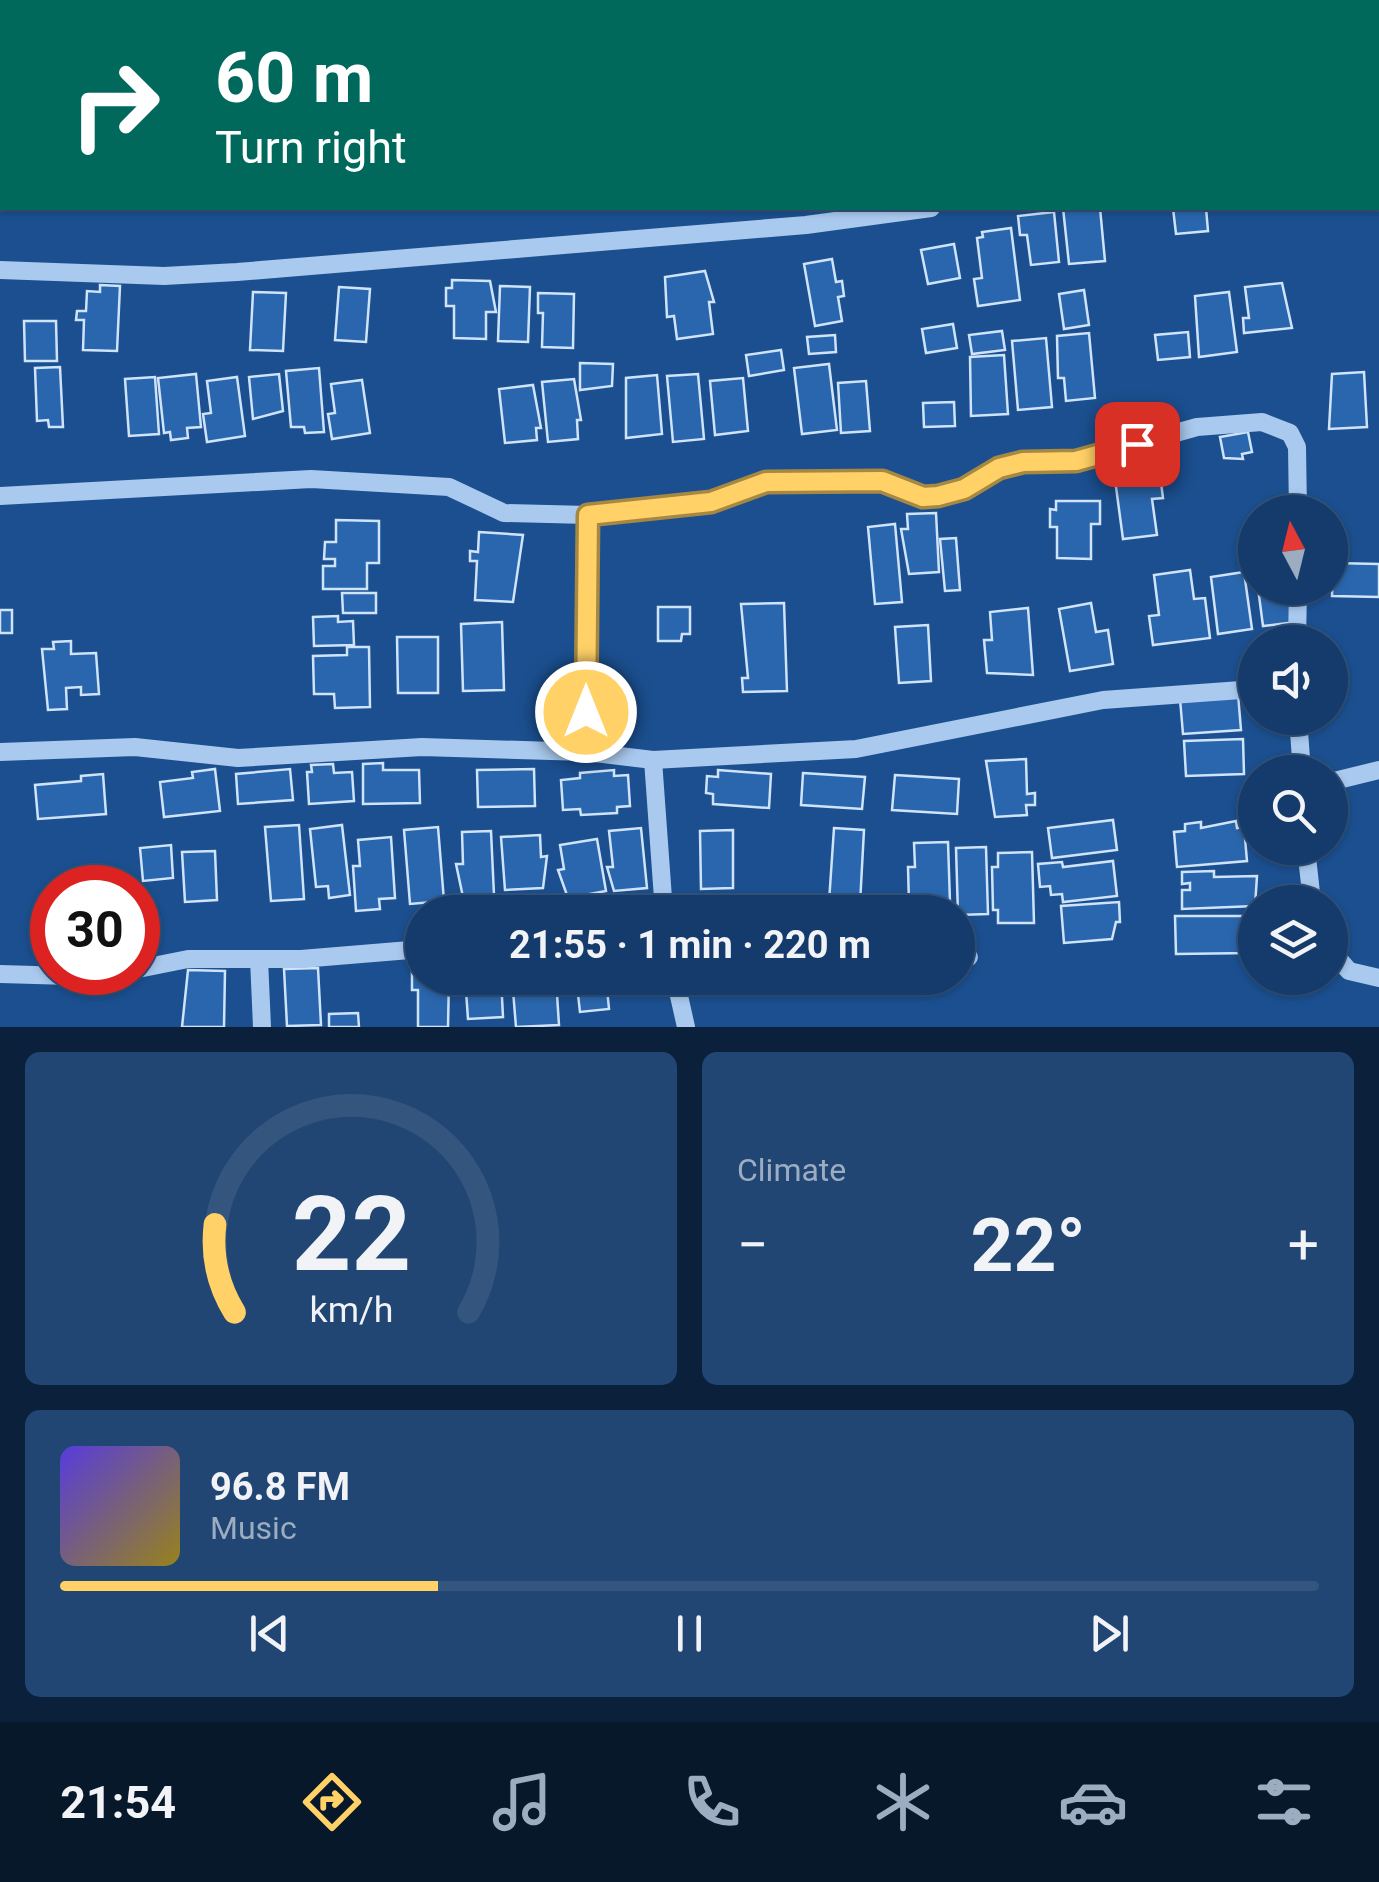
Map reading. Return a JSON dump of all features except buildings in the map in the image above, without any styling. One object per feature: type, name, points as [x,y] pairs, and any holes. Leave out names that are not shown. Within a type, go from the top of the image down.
[{"type":"street","points":[[0,270],[164,276],[237,272],[806,225],[915,210]]},
{"type":"street","points":[[0,496],[311,479],[449,487],[504,513],[588,515],[711,502],[766,482],[882,481],[923,497],[938,496],[1023,462],[1076,461],[1197,426],[1262,422],[1290,433],[1298,447],[1298,495]]},
{"type":"street","points":[[586,752],[588,515]]},
{"type":"street","points":[[0,752],[136,747],[238,758],[422,747],[586,752],[653,760],[856,749],[1103,700],[1238,690]]},
{"type":"street","points":[[653,760],[663,895]]},
{"type":"street","points":[[1348,778],[1379,770]]},
{"type":"street","points":[[160,966],[188,960],[405,949]]},
{"type":"street","points":[[259,959],[262,1027]]},
{"type":"street","points":[[1348,971],[1379,978]]},
{"type":"street","points":[[0,974],[30,975]]},
{"type":"street","points":[[679,995],[686,1027]]},
{"type":"route","points":[[586,712],[588,515],[711,502],[748,485],[766,482],[882,481],[923,497],[938,496],[964,489],[999,468],[1023,462],[1076,461],[1137,444]]}]
